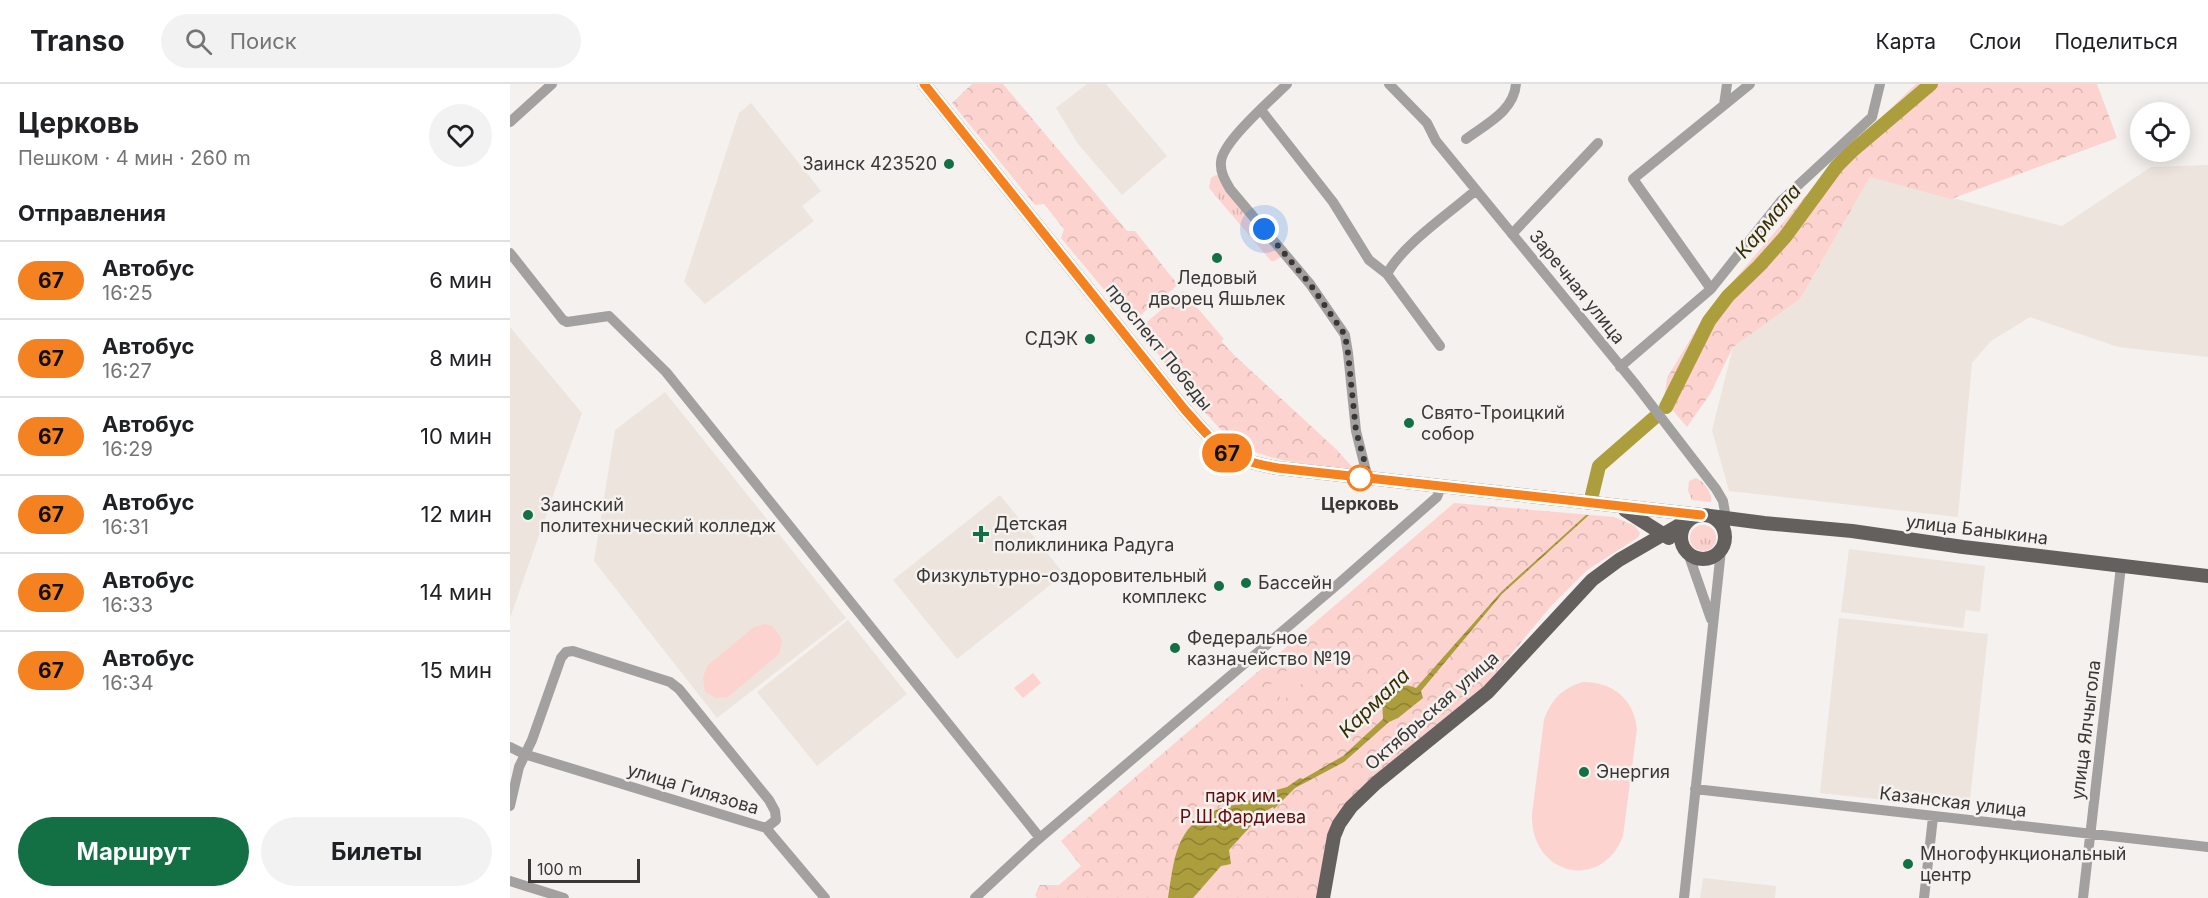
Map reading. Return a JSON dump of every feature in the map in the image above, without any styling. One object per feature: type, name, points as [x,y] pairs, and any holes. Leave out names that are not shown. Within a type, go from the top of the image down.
[{"type":"main road","name":"проспект Победы","points":[[924,84],[1178,401],[1219,447],[1234,457],[1259,465],[1700,517]]},
{"type":"main road","points":[[1621,507],[1696,558],[1714,556],[1721,550],[1725,525],[1718,520],[1700,517],[1682,532],[1682,541],[1687,551]]},
{"type":"main road","name":"Октябрьская улица","points":[[1323,898],[1333,842],[1339,824],[1347,812],[1376,783],[1488,692],[1592,580],[1619,560],[1663,534],[1700,517]]},
{"type":"main road","name":"улица Баныкина","points":[[1725,525],[1742,521],[1852,531],[2208,576]]},
{"type":"street","points":[[510,122],[552,84]]},
{"type":"street","points":[[1287,84],[1238,133],[1222,155],[1220,164],[1222,174],[1230,189],[1310,284],[1345,335],[1356,431],[1368,479]]},
{"type":"street","name":"Заречная улица","points":[[1389,84],[1427,123],[1436,141],[1662,418],[1716,489],[1723,501],[1725,525]]},
{"type":"street","points":[[1466,139],[1510,105],[1516,84]]},
{"type":"street","points":[[1724,105],[1727,84]]},
{"type":"street","points":[[1711,289],[1633,179],[1750,84]]},
{"type":"street","points":[[1620,367],[1711,289],[1781,201],[1872,117],[1880,84]]},
{"type":"street","points":[[1261,110],[1333,202],[1369,260],[1387,274],[1440,346]]},
{"type":"street","points":[[1512,234],[1598,143]]},
{"type":"street","points":[[1387,274],[1409,246],[1476,190]]},
{"type":"street","points":[[510,253],[563,320],[567,322],[609,316],[666,372],[1040,838]]},
{"type":"street","points":[[975,898],[1040,838],[1437,497],[1441,488]]},
{"type":"street","points":[[1684,898],[1721,550]]},
{"type":"street","points":[[1687,551],[1712,622]]},
{"type":"street","name":"улица Ялчыгола","points":[[2083,898],[2121,566]]},
{"type":"street","points":[[510,806],[524,754],[532,740],[561,658],[566,652],[573,651],[670,682],[679,689],[769,800],[776,819],[766,828]]},
{"type":"street","name":"улица Гилязова","points":[[510,747],[524,754],[766,828],[825,898]]},
{"type":"street","name":"Казанская улица","points":[[1695,789],[2208,847]]},
{"type":"street","points":[[1924,898],[1933,817]]},
{"type":"street","points":[[510,881],[564,898]]},
{"type":"shaded area","points":[[1087,84],[1106,84],[1167,156],[1122,195],[1078,144],[1056,108]]},
{"type":"shaded area","points":[[751,103],[821,191],[802,206],[814,221],[705,304],[684,282],[739,113]]},
{"type":"shaded area","points":[[2208,165],[2208,357],[2118,347],[2030,317],[1991,341],[1972,363],[1958,517],[1729,491],[1712,430],[1733,347],[1800,299],[1870,177],[2062,226],[2151,167]]},
{"type":"shaded area","name":"Заинский политехнический колледж","points":[[510,327],[582,413],[510,618]]},
{"type":"shaded area","points":[[665,392],[846,618],[717,718],[594,561],[615,430]]},
{"type":"shaded area","points":[[1000,495],[1064,574],[957,659],[893,580]]},
{"type":"shaded area","points":[[1849,549],[1985,566],[1980,612],[1966,610],[1963,628],[1841,612]]},
{"type":"shaded area","points":[[1839,618],[1988,634],[1969,809],[1820,793]]},
{"type":"shaded area","points":[[848,620],[907,694],[817,766],[757,692]]},
{"type":"shaded area","points":[[1703,878],[1776,886],[1775,898],[1700,898]]},
{"type":"green space","points":[[972,84],[1003,84],[1127,231],[1135,231],[1178,285],[1134,320],[1116,297],[1111,298],[1061,238],[1064,229],[1044,204],[1035,205],[952,103]]},
{"type":"green space","points":[[1916,84],[2097,84],[2117,138],[1951,199],[1870,177],[1800,299],[1733,347],[1710,394],[1687,427],[1664,400],[1667,378],[1706,313],[1832,165]]},
{"type":"green space","points":[[1216,175],[1221,176],[1281,257],[1271,261],[1209,188],[1211,178]]},
{"type":"green space","points":[[1183,291],[1224,339],[1221,341],[1235,356],[1337,450],[1354,469],[1296,463],[1268,456],[1241,445],[1219,427],[1184,387],[1140,328]]},
{"type":"green space","points":[[1696,478],[1707,488],[1711,495],[1711,502],[1692,500],[1688,491],[1689,481]]},
{"type":"green space","name":"парк им. Р.Ш.Фардиева","points":[[1454,503],[1614,517],[1635,526],[1640,533],[1637,538],[1587,570],[1551,606],[1483,688],[1360,788],[1336,817],[1324,852],[1319,898],[1037,898],[1035,895],[1040,885],[1059,885],[1081,866],[1061,841]]},
{"type":"green space","points":[[1703,525],[1712,529],[1716,538],[1712,547],[1703,551],[1694,547],[1690,538],[1694,529]]},
{"type":"green space","points":[[765,624],[772,626],[780,636],[782,642],[779,654],[728,697],[716,698],[705,692],[703,678],[707,666],[754,627]]},
{"type":"green space","points":[[1324,639],[1335,653],[1283,701],[1270,685]]},
{"type":"green space","points":[[1033,673],[1041,683],[1023,698],[1014,688]]},
{"type":"green space","name":"Энергия","points":[[1583,682],[1604,685],[1620,694],[1632,709],[1637,729],[1623,836],[1613,854],[1600,865],[1584,870],[1569,869],[1554,863],[1542,851],[1534,835],[1532,814],[1544,720],[1550,706],[1563,691]]},
{"type":"water","points":[[1586,515],[1589,515],[1502,594],[1421,691],[1423,698],[1398,718],[1389,722],[1344,762],[1295,788],[1274,809],[1273,807],[1263,813],[1265,815],[1258,818],[1229,850],[1231,864],[1221,866],[1193,898],[1168,898],[1175,858],[1184,835],[1192,825],[1216,810],[1246,802],[1255,797],[1258,800],[1265,793],[1287,787],[1343,756],[1383,719],[1382,696],[1398,685],[1416,688],[1501,592]]},
{"type":"waterway","name":"Кармала","points":[[1666,407],[1709,321],[1728,296],[1785,237],[1837,166],[1931,84]]},
{"type":"waterway","name":"Кармала","points":[[1592,495],[1599,466],[1654,418]]},
{"type":"bus line","name":"67","points":[[924,84],[1185,410],[1213,442],[1227,453],[1250,463],[1278,468],[1441,488],[1701,515]]},
{"type":"place","name":"Заинск 423520","points":[[949,164]]},
{"type":"place","name":"Ледовый дворец Яшьлек","points":[[1217,258]]},
{"type":"place","name":"СДЭК","points":[[1090,339]]},
{"type":"place","name":"Свято-Троицкий собор","points":[[1409,423]]},
{"type":"place","name":"Церковь","points":[[1360,478]]},
{"type":"place","name":"Заинский политехнический колледж","points":[[528,515]]},
{"type":"place","name":"Детская поликлиника Радуга","points":[[981,534]]},
{"type":"place","name":"Бассейн","points":[[1246,583]]},
{"type":"place","name":"Физкультурно-оздоровительный комплекс","points":[[1219,586]]},
{"type":"place","name":"Федеральное казначейство №19","points":[[1175,648]]},
{"type":"place","name":"Энергия","points":[[1584,772]]},
{"type":"place","name":"Многофункциональный центр","points":[[1908,864]]},
{"type":"route","points":[[1264,229],[1298,268],[1345,335],[1356,431],[1368,474],[1368,479],[1360,478]]}]
